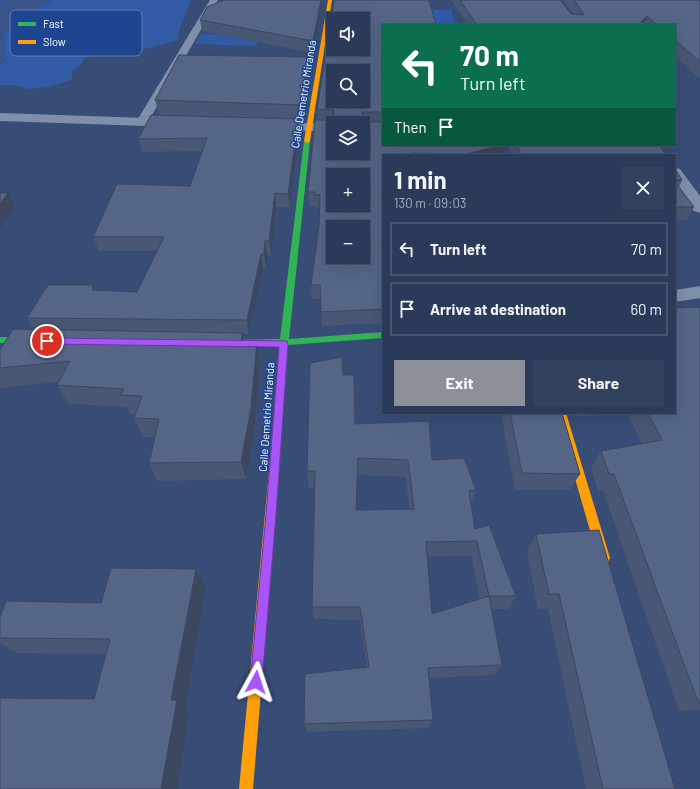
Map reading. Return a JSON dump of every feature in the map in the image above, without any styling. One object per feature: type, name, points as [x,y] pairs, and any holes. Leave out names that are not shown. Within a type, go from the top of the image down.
[{"type":"main road","name":"Calle Demetrio Miranda","points":[[246,789],[271,515],[284,344],[308,128],[330,0]]},
{"type":"main road","points":[[221,343],[284,344],[338,341],[382,335]]},
{"type":"main road","points":[[0,340],[47,341]]},
{"type":"main road","points":[[561,414],[606,563]]},
{"type":"street","points":[[0,117],[190,124]]},
{"type":"street","points":[[253,126],[326,128]]},
{"type":"street","points":[[676,173],[700,208]]},
{"type":"street","points":[[676,296],[700,292]]},
{"type":"lane","points":[[142,122],[214,0]]},
{"type":"shaded area","points":[[0,0],[53,0],[32,10],[10,10],[10,29],[3,32],[5,52],[2,56],[6,61],[0,63]]},
{"type":"shaded area","points":[[54,0],[191,0],[179,30],[178,40],[142,50],[142,10],[32,10]]},
{"type":"shaded area","points":[[410,10],[451,10],[456,24],[416,24]]},
{"type":"shaded area","points":[[10,29],[10,56],[92,56],[83,59],[83,63],[72,71],[72,80],[48,87],[28,89],[14,85],[0,85],[0,64],[6,61],[2,56],[5,52],[3,32]]},
{"type":"shaded area","points":[[201,34],[260,35],[256,46],[195,44]]},
{"type":"building","points":[[224,0],[321,0],[313,41],[200,20],[207,7]]},
{"type":"building","points":[[334,0],[429,0],[436,24],[382,24],[382,112],[362,112],[362,116],[334,116],[334,110],[317,109],[326,51],[326,56],[370,56],[370,12],[332,12]]},
{"type":"building","points":[[460,0],[560,0],[571,14],[583,15],[574,0],[699,0],[700,62],[676,41],[676,24],[656,24],[647,16],[639,24],[476,24]]},
{"type":"building","points":[[179,55],[309,57],[300,105],[155,100]]},
{"type":"building","points":[[151,115],[298,119],[288,194],[275,193],[269,241],[265,241],[264,254],[261,254],[247,320],[27,318],[48,285],[93,285],[92,290],[137,292],[164,237],[93,237],[117,184],[190,186],[207,138],[138,139]]},
{"type":"building","points":[[315,120],[326,120],[326,160],[370,160],[370,122],[382,122],[382,146],[497,146],[467,154],[382,154],[382,309],[321,312],[320,285],[311,285],[319,226],[320,195],[315,195],[315,192],[308,192]]},
{"type":"building","points":[[517,146],[660,146],[665,154],[521,154]]},
{"type":"building","points":[[676,171],[682,180],[676,180]]},
{"type":"building","points":[[676,183],[694,207],[676,207]]},
{"type":"building","points":[[0,193],[8,193],[0,204]]},
{"type":"building","points":[[700,307],[700,702],[698,702],[614,474],[609,474],[601,451],[662,440],[649,414],[676,414],[676,308]]},
{"type":"building","points":[[13,329],[242,333],[241,341],[257,342],[251,408],[241,462],[149,463],[159,419],[134,418],[142,396],[121,395],[124,389],[57,385],[70,361],[0,368],[0,350]]},
{"type":"building","points":[[342,357],[343,375],[354,375],[355,424],[429,421],[432,460],[464,458],[476,490],[469,491],[475,529],[489,525],[516,596],[489,596],[502,665],[428,668],[433,720],[304,724],[305,674],[369,667],[360,607],[312,607],[315,471],[307,471],[310,363]],"holes":[[[358,458],[408,460],[414,509],[356,510]],[[477,541],[489,596],[432,614],[426,542]]]},
{"type":"building","points":[[510,414],[562,414],[580,474],[522,473]]},
{"type":"building","points":[[599,530],[675,789],[603,789],[559,594],[549,594],[536,534]]},
{"type":"building","points":[[111,568],[196,569],[171,700],[177,700],[161,789],[0,789],[0,698],[94,699],[110,639],[0,638],[0,617],[6,601],[101,603]]},
{"type":"traffic: fast","points":[[275,461],[284,344],[307,141]]},
{"type":"traffic: fast","points":[[227,343],[305,342],[382,335]]},
{"type":"traffic: fast","points":[[0,340],[36,341]]},
{"type":"traffic: slow","points":[[307,141],[330,0]]},
{"type":"traffic: slow","points":[[561,414],[604,558]]},
{"type":"traffic: slow","points":[[246,789],[275,461]]},
{"type":"route","points":[[47,341],[284,344],[256,682]]}]
